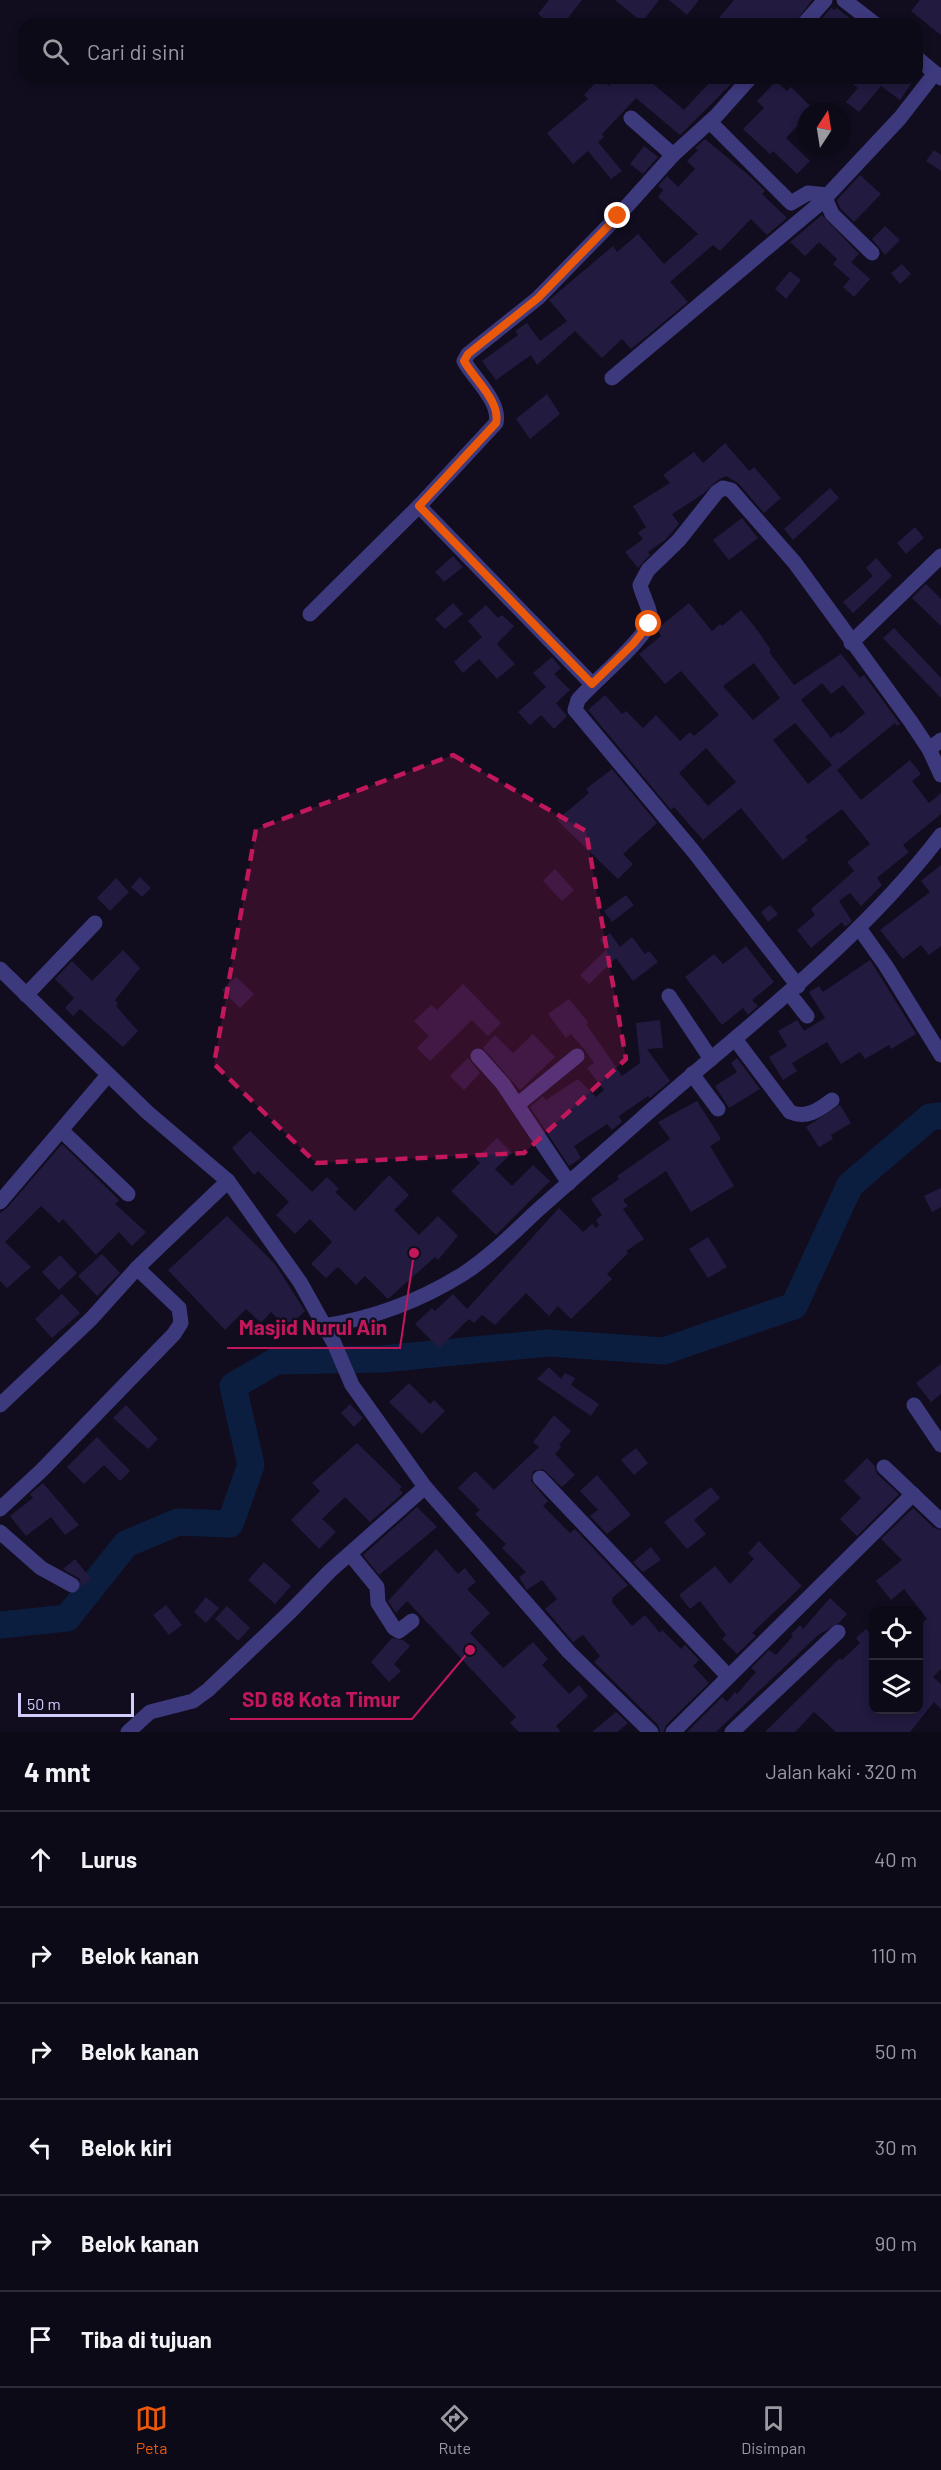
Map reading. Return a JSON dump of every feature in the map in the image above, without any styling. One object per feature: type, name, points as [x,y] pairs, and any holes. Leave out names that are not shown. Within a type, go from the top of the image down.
[{"type":"street","points":[[809,18],[825,0]]},
{"type":"street","points":[[844,0],[867,18]]},
{"type":"street","points":[[612,378],[826,197],[938,75],[923,63]]},
{"type":"street","points":[[310,614],[419,506],[496,423],[497,413],[493,404],[464,361],[468,354],[538,298],[618,216],[673,155],[710,122],[745,84]]},
{"type":"street","points":[[631,118],[673,155]]},
{"type":"street","points":[[710,122],[791,203],[808,193],[826,197]]},
{"type":"street","points":[[826,197],[832,214],[872,253]]},
{"type":"street","points":[[807,1016],[793,990],[694,852],[575,710],[578,700],[633,644],[649,624],[651,617],[640,585],[648,570],[723,488],[730,490],[795,563],[851,643],[935,745],[941,775]]},
{"type":"street","points":[[419,506],[592,684]]},
{"type":"street","points":[[851,643],[941,556]]},
{"type":"street","points":[[324,1326],[362,1320],[446,1284],[503,1242],[692,1074],[793,990],[859,928],[941,835]]},
{"type":"street","points":[[26,994],[95,923]]},
{"type":"street","points":[[859,928],[886,966],[941,1055]]},
{"type":"street","points":[[0,969],[147,1112],[228,1181],[276,1245],[334,1343],[352,1385],[425,1487],[569,1652],[651,1732]]},
{"type":"street","points":[[669,996],[711,1059]]},
{"type":"street","points":[[735,1039],[790,1112],[798,1116],[807,1114],[832,1100]]},
{"type":"street","points":[[478,1056],[517,1105],[569,1183]]},
{"type":"street","points":[[517,1105],[577,1056]]},
{"type":"street","points":[[692,1074],[718,1108]]},
{"type":"street","points":[[0,1202],[108,1075]]},
{"type":"street","points":[[62,1131],[128,1194]]},
{"type":"street","points":[[0,1405],[91,1319],[137,1268],[228,1181]]},
{"type":"street","points":[[0,1509],[67,1444],[174,1334],[181,1323],[179,1308],[137,1268]]},
{"type":"street","points":[[914,1405],[941,1444]]},
{"type":"street","points":[[884,1467],[941,1521]]},
{"type":"street","points":[[540,1478],[729,1676]]},
{"type":"street","points":[[128,1732],[150,1712],[193,1701],[207,1690],[330,1571],[425,1487]]},
{"type":"street","points":[[672,1732],[913,1494]]},
{"type":"street","points":[[0,1532],[40,1568],[72,1585]]},
{"type":"street","points":[[350,1554],[377,1587],[378,1603],[394,1628],[399,1631],[412,1621]]},
{"type":"street","points":[[732,1732],[838,1632]]},
{"type":"highlighted area","points":[[453,755],[586,831],[626,1059],[524,1153],[316,1163],[214,1064],[256,829]]},
{"type":"building","points":[[549,0],[582,0],[568,18],[543,18],[538,14]]},
{"type":"building","points":[[615,0],[659,0],[645,18],[637,18]]},
{"type":"building","points":[[669,0],[699,0],[687,15]]},
{"type":"building","points":[[734,0],[812,0],[798,18],[719,18]]},
{"type":"building","points":[[920,0],[941,0],[941,35],[923,21],[923,18],[911,11]]},
{"type":"building","points":[[831,8],[834,10],[837,8],[850,18],[822,18]]},
{"type":"building","points":[[594,84],[609,86],[611,84],[653,84],[684,110],[708,84],[731,84],[680,135],[636,98],[602,134],[604,137],[598,142],[622,171],[611,179],[588,151],[573,164],[547,133],[588,99],[584,95]]},
{"type":"building","points":[[773,84],[779,84],[787,91],[791,87],[806,102],[797,102],[797,126],[786,138],[797,149],[797,156],[805,156],[810,161],[797,174],[773,151],[770,154],[743,129],[764,108],[757,101]]},
{"type":"building","points":[[853,84],[911,84],[900,100],[881,86],[859,112],[851,106],[851,102],[846,102],[858,88]]},
{"type":"building","points":[[705,139],[752,178],[765,191],[762,194],[787,218],[767,235],[751,219],[720,251],[713,245],[670,282],[688,302],[631,349],[622,339],[602,358],[575,331],[537,365],[531,355],[496,380],[482,361],[518,335],[515,331],[527,323],[540,341],[567,321],[549,300],[613,246],[617,252],[638,234],[664,264],[698,234],[658,197],[663,190],[658,186],[667,176],[678,187],[695,169],[687,161],[698,150],[695,148]]},
{"type":"building","points":[[644,146],[658,157],[643,174],[630,164]]},
{"type":"building","points":[[934,150],[941,155],[941,171],[926,161]]},
{"type":"building","points":[[860,175],[881,194],[854,222],[840,208],[837,200]]},
{"type":"building","points":[[822,215],[859,254],[851,262],[870,279],[854,297],[843,287],[850,279],[833,264],[837,259],[819,242],[805,256],[790,242]]},
{"type":"building","points":[[885,226],[900,240],[885,255],[872,239]]},
{"type":"building","points":[[902,264],[911,274],[900,284],[891,273]]},
{"type":"building","points":[[790,271],[801,280],[786,299],[775,289]]},
{"type":"building","points":[[547,394],[560,414],[530,439],[516,419]]},
{"type":"building","points":[[725,443],[749,471],[754,467],[781,498],[764,513],[738,483],[726,476],[672,514],[679,524],[665,540],[648,552],[650,555],[638,568],[625,552],[643,539],[638,533],[646,527],[633,506],[670,483],[663,475],[694,452],[703,463]]},
{"type":"building","points":[[830,488],[839,498],[793,540],[784,529]]},
{"type":"building","points":[[742,518],[758,538],[729,560],[713,540]]},
{"type":"building","points":[[915,527],[924,538],[906,554],[897,543]]},
{"type":"building","points":[[453,556],[463,567],[444,582],[435,572]]},
{"type":"building","points":[[876,558],[892,576],[853,613],[843,602],[873,576],[866,568]]},
{"type":"building","points":[[926,584],[941,599],[941,626],[912,598]]},
{"type":"building","points":[[453,603],[463,614],[445,629],[435,619]]},
{"type":"building","points":[[689,603],[712,631],[720,624],[722,626],[741,610],[794,685],[841,654],[860,678],[864,675],[900,724],[897,726],[895,723],[837,770],[861,800],[910,760],[921,774],[912,781],[929,803],[941,793],[941,814],[903,845],[909,852],[877,878],[882,885],[861,906],[850,893],[839,901],[852,921],[845,927],[842,922],[811,948],[797,930],[815,915],[811,909],[854,871],[847,862],[870,844],[842,809],[805,837],[808,840],[783,860],[741,808],[703,840],[674,807],[671,810],[588,710],[605,695],[622,714],[626,711],[643,728],[656,715],[680,741],[690,732],[694,736],[719,715],[681,671],[665,684],[639,654],[661,636],[657,629]],"holes":[[[754,663],[780,698],[753,720],[723,686]],[[822,683],[831,694],[843,685],[865,713],[840,734],[839,731],[831,738],[801,700]],[[795,723],[832,765],[808,784],[773,740]],[[706,748],[736,782],[708,806],[679,773]]]},
{"type":"building","points":[[486,605],[498,618],[502,615],[514,626],[497,644],[515,664],[497,679],[479,659],[463,673],[454,662],[482,637],[468,621]]},
{"type":"building","points":[[894,628],[941,678],[941,698],[883,638]]},
{"type":"building","points":[[552,657],[561,668],[554,674],[570,690],[556,703],[567,716],[554,729],[541,715],[530,725],[518,712],[546,687],[533,673]]},
{"type":"building","points":[[612,769],[657,823],[623,854],[633,864],[618,879],[557,820],[589,793],[586,789]]},
{"type":"building","points":[[941,865],[941,946],[929,955],[921,945],[903,959],[880,930],[930,892],[921,881]]},
{"type":"building","points":[[555,869],[574,890],[562,901],[543,881]]},
{"type":"building","points":[[140,877],[151,888],[142,897],[131,887]]},
{"type":"building","points":[[116,878],[129,892],[110,911],[97,898]]},
{"type":"building","points":[[626,895],[634,905],[612,922],[604,911]]},
{"type":"building","points":[[770,905],[778,914],[768,922],[761,912]]},
{"type":"building","points":[[610,933],[620,947],[632,937],[645,954],[649,951],[658,962],[633,981],[616,958],[589,984],[580,975],[607,949],[600,940]]},
{"type":"building","points":[[746,946],[774,982],[752,1000],[758,1006],[748,1015],[743,1008],[722,1025],[685,977],[714,954],[723,964]]},
{"type":"building","points":[[123,950],[140,968],[115,1000],[118,1004],[116,1006],[138,1031],[123,1047],[80,1009],[73,1016],[65,1008],[74,998],[55,979],[72,961],[92,981]]},
{"type":"building","points":[[870,960],[916,1034],[891,1049],[889,1045],[865,1059],[860,1052],[841,1064],[827,1042],[792,1063],[797,1071],[783,1080],[769,1057],[787,1046],[778,1031],[797,1020],[804,1031],[825,1018],[809,992],[819,986],[823,992]]},
{"type":"building","points":[[236,977],[254,994],[240,1008],[222,990]]},
{"type":"building","points":[[463,984],[501,1023],[488,1036],[472,1020],[430,1061],[417,1048],[429,1036],[414,1021],[431,1005],[437,1010]]},
{"type":"building","points":[[569,999],[588,1022],[586,1024],[622,1076],[640,1063],[636,1023],[660,1020],[663,1048],[647,1049],[670,1081],[650,1098],[648,1096],[619,1116],[622,1122],[612,1130],[607,1124],[574,1146],[581,1158],[569,1166],[530,1107],[543,1096],[546,1100],[578,1079],[596,1097],[604,1090],[587,1068],[594,1063],[585,1050],[571,1034],[566,1038],[548,1014]]},
{"type":"building","points":[[533,1034],[555,1057],[520,1090],[483,1048],[495,1035],[513,1053]]},
{"type":"building","points":[[468,1058],[480,1073],[464,1090],[450,1076]]},
{"type":"building","points":[[737,1058],[760,1089],[729,1108],[715,1086],[737,1072],[731,1063]]},
{"type":"building","points":[[697,1101],[720,1137],[720,1140],[710,1146],[734,1186],[691,1212],[666,1171],[623,1200],[628,1206],[623,1209],[644,1239],[626,1251],[628,1253],[607,1274],[612,1279],[571,1319],[558,1306],[549,1316],[526,1293],[495,1325],[482,1315],[474,1323],[469,1319],[439,1348],[415,1324],[432,1308],[435,1311],[453,1294],[467,1309],[559,1208],[583,1232],[592,1224],[596,1228],[599,1225],[596,1220],[602,1215],[591,1199],[619,1179],[617,1176],[670,1139],[658,1122]]},
{"type":"building","points":[[840,1105],[851,1123],[831,1135],[833,1139],[819,1147],[806,1127]]},
{"type":"building","points":[[250,1131],[312,1192],[327,1177],[339,1189],[335,1192],[355,1211],[389,1175],[409,1195],[394,1210],[419,1235],[438,1216],[458,1236],[438,1260],[435,1257],[388,1299],[365,1276],[356,1285],[338,1267],[326,1278],[311,1264],[332,1242],[310,1219],[295,1234],[276,1215],[289,1202],[258,1171],[254,1175],[232,1148]]},
{"type":"building","points":[[497,1138],[512,1153],[495,1169],[512,1186],[533,1165],[550,1181],[496,1235],[451,1191],[480,1163],[476,1159]]},
{"type":"building","points":[[62,1144],[119,1200],[115,1204],[146,1232],[132,1246],[119,1232],[96,1255],[63,1219],[59,1223],[41,1206],[5,1242],[31,1267],[7,1288],[0,1281],[0,1213],[7,1208]]},
{"type":"building","points":[[941,1188],[941,1207],[932,1212],[924,1196]]},
{"type":"building","points":[[227,1216],[275,1264],[305,1311],[287,1328],[271,1312],[261,1323],[246,1309],[225,1330],[168,1270]]},
{"type":"building","points":[[708,1237],[727,1267],[708,1278],[689,1249]]},
{"type":"building","points":[[102,1254],[120,1273],[97,1296],[78,1276]]},
{"type":"building","points":[[60,1255],[77,1273],[59,1290],[42,1272]]},
{"type":"building","points":[[62,1294],[80,1313],[52,1338],[35,1319]]},
{"type":"building","points":[[941,1364],[941,1394],[931,1402],[916,1383]]},
{"type":"building","points":[[549,1367],[561,1379],[565,1373],[575,1378],[571,1385],[599,1404],[591,1416],[537,1379]]},
{"type":"building","points":[[409,1383],[430,1404],[434,1400],[445,1411],[422,1434],[389,1402]]},
{"type":"building","points":[[350,1404],[363,1418],[354,1427],[341,1413]]},
{"type":"building","points":[[126,1405],[158,1439],[148,1449],[113,1418]]},
{"type":"building","points":[[554,1415],[571,1431],[559,1445],[561,1447],[555,1454],[575,1475],[562,1487],[543,1469],[533,1471],[531,1481],[548,1501],[543,1506],[570,1533],[575,1529],[628,1585],[613,1597],[612,1602],[632,1626],[645,1615],[660,1633],[662,1630],[681,1649],[685,1645],[699,1660],[693,1666],[709,1683],[666,1725],[664,1732],[660,1732],[658,1725],[594,1662],[600,1656],[583,1635],[573,1642],[545,1609],[557,1599],[542,1580],[527,1590],[519,1577],[526,1572],[502,1548],[506,1544],[475,1514],[480,1510],[458,1488],[475,1471],[494,1490],[539,1447],[533,1442]]},
{"type":"building","points":[[97,1437],[130,1471],[120,1481],[104,1465],[84,1484],[67,1467]]},
{"type":"building","points":[[357,1443],[402,1487],[399,1489],[403,1493],[370,1522],[345,1497],[322,1519],[336,1532],[319,1549],[291,1520],[320,1491],[312,1483]]},
{"type":"building","points":[[636,1448],[648,1463],[634,1475],[621,1460]]},
{"type":"building","points":[[867,1458],[874,1465],[877,1474],[899,1494],[857,1536],[840,1519],[861,1498],[844,1481]]},
{"type":"building","points":[[597,1475],[631,1515],[607,1534],[590,1516],[598,1510],[580,1491]]},
{"type":"building","points":[[43,1483],[79,1525],[65,1535],[51,1517],[26,1536],[10,1516],[33,1498],[30,1494]]},
{"type":"building","points":[[711,1487],[720,1498],[694,1520],[706,1534],[687,1549],[664,1522]]},
{"type":"building","points":[[417,1507],[437,1527],[379,1575],[363,1555]]},
{"type":"building","points":[[913,1508],[934,1528],[941,1530],[941,1669],[933,1677],[941,1684],[941,1709],[934,1702],[910,1732],[836,1732],[814,1712],[795,1732],[765,1732],[840,1658],[842,1660],[860,1643],[856,1638],[866,1629],[869,1633],[869,1714],[923,1714],[923,1622],[927,1619],[923,1614],[923,1606],[917,1606],[904,1589],[891,1600],[876,1581],[902,1560],[881,1539]]},
{"type":"building","points":[[759,1541],[802,1586],[752,1633],[756,1636],[737,1654],[722,1639],[726,1635],[700,1601],[690,1609],[679,1595],[715,1566],[730,1584],[754,1559],[748,1553]]},
{"type":"building","points":[[651,1547],[661,1560],[643,1572],[633,1562]]},
{"type":"building","points":[[436,1549],[458,1574],[465,1568],[476,1582],[467,1589],[490,1613],[470,1633],[503,1668],[533,1642],[548,1659],[542,1665],[569,1694],[579,1685],[588,1696],[556,1726],[561,1732],[519,1732],[510,1723],[516,1717],[407,1601],[396,1613],[388,1601]]},
{"type":"building","points":[[75,1559],[91,1579],[81,1587],[80,1579],[63,1569]]},
{"type":"building","points":[[264,1562],[291,1586],[275,1604],[248,1580]]},
{"type":"building","points":[[206,1597],[219,1608],[206,1623],[194,1612]]},
{"type":"building","points":[[830,1598],[847,1614],[839,1623],[818,1635],[716,1732],[687,1732],[722,1697],[727,1702],[735,1692],[737,1694],[756,1672],[751,1668],[769,1650],[776,1655],[793,1636],[791,1634],[800,1625],[803,1629]]},
{"type":"building","points":[[166,1605],[182,1625],[169,1635],[153,1615]]},
{"type":"building","points":[[227,1606],[250,1628],[238,1641],[215,1619]]},
{"type":"building","points":[[392,1638],[403,1640],[410,1646],[394,1664],[401,1671],[389,1682],[371,1662]]},
{"type":"building","points":[[616,1712],[628,1723],[617,1732],[592,1732]]},
{"type":"waterway","points":[[0,1625],[67,1618],[126,1544],[178,1522],[230,1524],[251,1465],[233,1386],[276,1361],[382,1359],[548,1343],[664,1351],[794,1306],[850,1185],[930,1117],[941,1116]]},
{"type":"place","name":"Masjid Nurul Ain","points":[[414,1253]]},
{"type":"place","name":"SD 68 Kota Timur","points":[[470,1650]]},
{"type":"route","points":[[618,216],[538,298],[468,354],[464,361],[493,404],[497,413],[496,423],[419,506],[592,684],[633,644],[649,624]]}]
